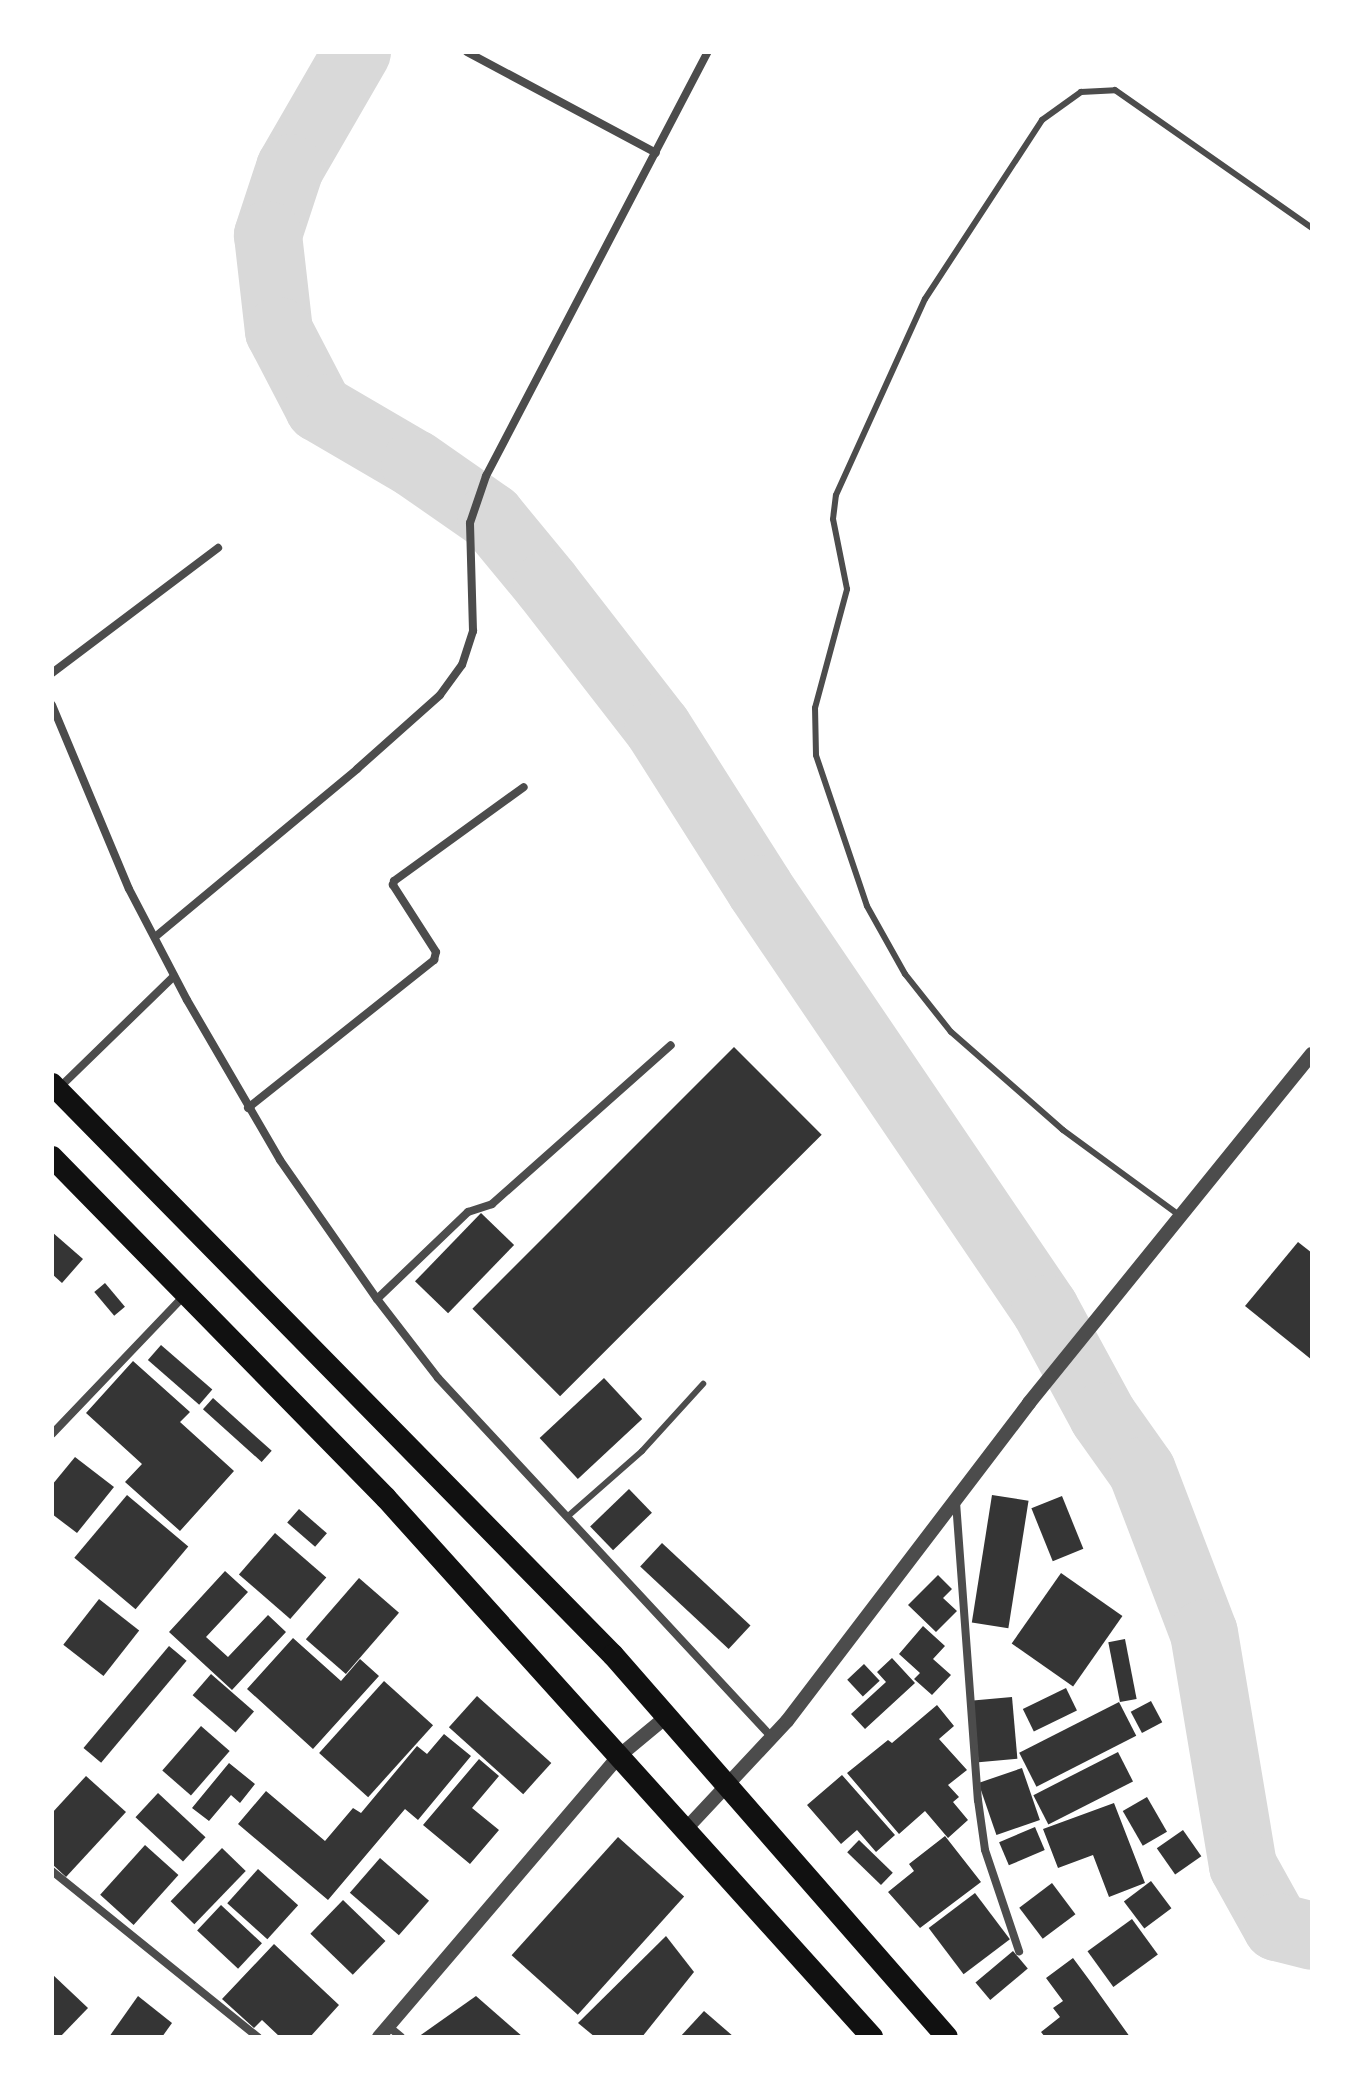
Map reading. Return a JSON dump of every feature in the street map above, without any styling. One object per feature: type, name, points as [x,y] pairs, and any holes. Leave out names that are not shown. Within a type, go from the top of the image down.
[{"type":"highway","points":[[55,1086],[613,1655],[729,1785],[798,1871],[947,2037]]},
{"type":"highway","points":[[52,1157],[386,1498],[872,2037]]},
{"type":"street","points":[[467,52],[656,153]]},
{"type":"street","points":[[155,937],[440,695],[462,665],[473,631],[470,523],[486,476],[708,52]]},
{"type":"street","points":[[52,673],[218,548]]},
{"type":"street","points":[[52,705],[129,889],[174,976],[248,1108],[377,1299],[438,1378],[772,1738]]},
{"type":"street","points":[[248,1108],[434,960],[436,952],[393,885],[394,881],[524,787]]},
{"type":"street","points":[[55,1086],[174,976]]},
{"type":"street","points":[[377,1299],[468,1212],[492,1204],[671,1045]]},
{"type":"street","points":[[684,1831],[772,1738],[1029,1403],[1312,1054]]},
{"type":"street","points":[[52,1434],[186,1293]]},
{"type":"street","points":[[956,1501],[978,1800],[985,1850],[1019,1951]]},
{"type":"street","points":[[401,2037],[384,2032],[619,1756],[666,1717]]},
{"type":"street","points":[[52,1871],[258,2037]]},
{"type":"lane","points":[[1179,1215],[1063,1130],[951,1032],[905,974],[867,906],[816,755],[815,708],[847,589],[833,519],[836,495],[925,299],[1042,120],[1081,92],[1115,90],[1312,228]]},
{"type":"lane","points":[[567,1517],[642,1451],[703,1384]]},
{"type":"building","points":[[734,1047],[822,1135],[560,1396],[472,1309]]},
{"type":"building","points":[[481,1213],[514,1245],[448,1313],[415,1281]]},
{"type":"building","points":[[52,1232],[83,1259],[62,1283],[52,1274]]},
{"type":"building","points":[[1298,1242],[1312,1253],[1312,1360],[1245,1306]]},
{"type":"building","points":[[105,1283],[125,1307],[114,1316],[94,1292]]},
{"type":"building","points":[[161,1345],[212,1390],[199,1405],[148,1360]]},
{"type":"building","points":[[133,1361],[190,1412],[180,1422],[234,1471],[180,1531],[125,1482],[142,1464],[86,1413]]},
{"type":"building","points":[[604,1378],[642,1419],[578,1479],[540,1438]]},
{"type":"building","points":[[213,1398],[272,1451],[262,1462],[203,1409]]},
{"type":"building","points":[[75,1457],[114,1487],[77,1533],[52,1514],[52,1485]]},
{"type":"building","points":[[629,1489],[652,1513],[613,1550],[590,1527]]},
{"type":"building","points":[[127,1495],[188,1546],[136,1609],[74,1558]]},
{"type":"building","points":[[992,1495],[1029,1501],[1008,1628],[972,1622]]},
{"type":"building","points":[[1062,1496],[1083,1549],[1053,1561],[1031,1508]]},
{"type":"building","points":[[299,1509],[327,1533],[315,1547],[287,1523]]},
{"type":"building","points":[[275,1533],[326,1578],[290,1619],[239,1575]]},
{"type":"building","points":[[662,1543],[750,1626],[729,1649],[640,1566]]},
{"type":"building","points":[[225,1571],[248,1592],[206,1637],[228,1657],[268,1615],[286,1632],[232,1690],[169,1632]]},
{"type":"building","points":[[1061,1573],[1122,1616],[1073,1686],[1012,1643]]},
{"type":"building","points":[[938,1575],[952,1589],[943,1598],[957,1611],[936,1632],[908,1605]]},
{"type":"building","points":[[359,1578],[399,1613],[346,1674],[306,1639]]},
{"type":"building","points":[[99,1599],[139,1630],[103,1676],[63,1645]]},
{"type":"building","points":[[923,1626],[945,1646],[933,1659],[951,1675],[932,1695],[914,1679],[920,1673],[899,1654]]},
{"type":"building","points":[[293,1638],[341,1681],[360,1659],[379,1676],[313,1749],[247,1689]]},
{"type":"building","points":[[1125,1639],[1137,1699],[1120,1702],[1108,1642]]},
{"type":"building","points":[[169,1646],[187,1661],[101,1763],[84,1748]]},
{"type":"building","points":[[892,1658],[915,1683],[865,1729],[851,1714],[886,1682],[877,1672]]},
{"type":"building","points":[[864,1664],[880,1681],[863,1697],[847,1680]]},
{"type":"building","points":[[211,1674],[254,1711],[236,1733],[193,1695]]},
{"type":"building","points":[[384,1681],[433,1725],[368,1797],[319,1753]]},
{"type":"building","points":[[1066,1688],[1077,1710],[1034,1732],[1023,1709]]},
{"type":"building","points":[[477,1696],[551,1763],[523,1794],[449,1727]]},
{"type":"building","points":[[1012,1697],[1017,1759],[979,1762],[973,1700]]},
{"type":"building","points":[[1151,1701],[1162,1722],[1142,1733],[1131,1712]]},
{"type":"building","points":[[1119,1702],[1136,1736],[1036,1787],[1019,1753]]},
{"type":"building","points":[[937,1705],[954,1726],[939,1739],[967,1770],[948,1785],[959,1797],[953,1802],[968,1820],[948,1838],[925,1811],[899,1834],[847,1773],[888,1740],[892,1743]]},
{"type":"building","points":[[201,1726],[230,1751],[191,1795],[162,1771]]},
{"type":"building","points":[[444,1734],[471,1756],[418,1820],[405,1809],[328,1900],[238,1824],[266,1791],[325,1841],[353,1808],[361,1813],[417,1746],[427,1754]]},
{"type":"building","points":[[1118,1752],[1133,1781],[1048,1825],[1033,1795]]},
{"type":"building","points":[[479,1759],[499,1776],[472,1808],[499,1830],[470,1864],[423,1825]]},
{"type":"building","points":[[229,1763],[255,1784],[240,1803],[231,1795],[209,1821],[192,1808]]},
{"type":"building","points":[[1022,1768],[1040,1820],[996,1835],[979,1783]]},
{"type":"building","points":[[842,1775],[895,1835],[876,1852],[857,1830],[841,1844],[807,1805]]},
{"type":"building","points":[[86,1776],[126,1812],[66,1877],[52,1864],[52,1813]]},
{"type":"building","points":[[158,1793],[206,1837],[183,1861],[135,1817]]},
{"type":"building","points":[[1147,1797],[1167,1832],[1143,1846],[1123,1811]]},
{"type":"building","points":[[1114,1803],[1145,1883],[1109,1897],[1093,1855],[1058,1868],[1043,1829]]},
{"type":"building","points":[[1035,1827],[1045,1850],[1009,1865],[999,1842]]},
{"type":"building","points":[[1183,1830],[1201,1856],[1175,1875],[1157,1848]]},
{"type":"building","points":[[945,1836],[981,1882],[920,1928],[888,1892],[914,1871],[909,1864]]},
{"type":"building","points":[[618,1837],[684,1897],[578,2015],[512,1955]]},
{"type":"building","points":[[859,1840],[893,1873],[881,1885],[847,1852]]},
{"type":"building","points":[[145,1845],[178,1875],[134,1925],[100,1895]]},
{"type":"building","points":[[222,1848],[246,1871],[194,1924],[171,1901]]},
{"type":"building","points":[[380,1858],[429,1901],[399,1935],[350,1893]]},
{"type":"building","points":[[258,1869],[298,1905],[267,1939],[227,1903]]},
{"type":"building","points":[[1151,1881],[1171,1908],[1144,1929],[1124,1901]]},
{"type":"building","points":[[1052,1883],[1075,1914],[1043,1939],[1019,1908]]},
{"type":"building","points":[[975,1893],[1010,1939],[964,1974],[929,1928]]},
{"type":"building","points":[[343,1900],[385,1941],[353,1975],[310,1934]]},
{"type":"building","points":[[221,1905],[262,1943],[238,1969],[197,1931]]},
{"type":"building","points":[[1132,1919],[1158,1955],[1113,1987],[1088,1951]]},
{"type":"building","points":[[666,1936],[694,1972],[642,2037],[595,2037],[578,2023]]},
{"type":"building","points":[[274,1944],[339,2005],[310,2037],[280,2037],[262,2020],[254,2028],[222,1999]]},
{"type":"building","points":[[1013,1951],[1028,1969],[990,2000],[975,1982]]},
{"type":"building","points":[[1073,1958],[1130,2037],[1045,2037],[1041,2032],[1060,2017],[1053,2008],[1063,2001],[1046,1978]]},
{"type":"building","points":[[52,1974],[88,2008],[60,2037],[52,2037]]},
{"type":"building","points":[[138,1996],[172,2023],[162,2037],[109,2037]]},
{"type":"building","points":[[476,1996],[523,2037],[418,2037]]},
{"type":"building","points":[[704,2011],[734,2037],[680,2037]]},
{"type":"waterway","points":[[357,52],[290,168],[268,235],[279,331],[319,408],[415,464],[491,517],[547,585],[658,728],[760,889],[1045,1309],[1103,1416],[1142,1471],[1204,1633],[1243,1866],[1277,1927],[1312,1936]]}]
